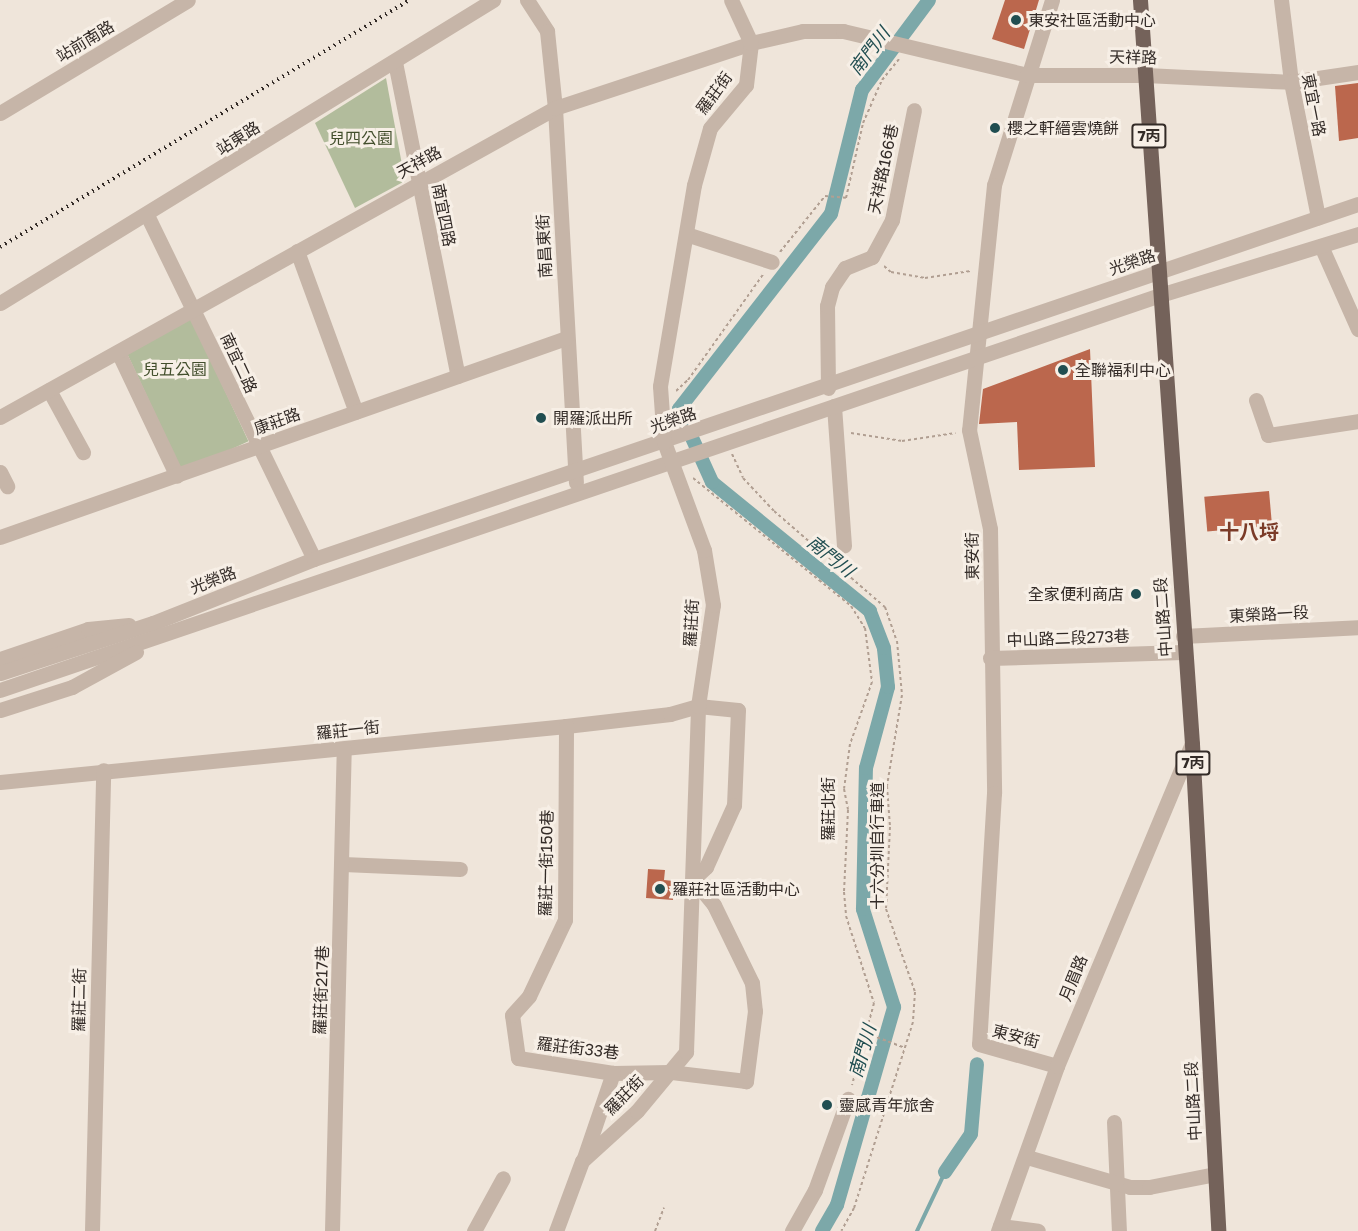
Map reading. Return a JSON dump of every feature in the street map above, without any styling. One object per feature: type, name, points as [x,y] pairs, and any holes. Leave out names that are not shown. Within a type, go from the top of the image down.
[{"type":"main road","name":"中山路二段","points":[[1140,0],[1183,652],[1192,744],[1218,1231]]},
{"type":"street","name":"站前南路","points":[[0,112],[189,0]]},
{"type":"street","name":"站東路","points":[[0,303],[147,215],[493,0]]},
{"type":"street","name":"南昌東街","points":[[527,0],[547,31],[555,108],[574,473],[580,495]]},
{"type":"street","points":[[731,0],[751,43]]},
{"type":"street","name":"東安街","points":[[1052,0],[994,185],[984,263],[977,333],[978,358],[969,430],[990,529],[990,658],[994,793],[979,1044],[1057,1066]]},
{"type":"street","name":"東宜一路","points":[[1281,0],[1291,82],[1318,217]]},
{"type":"street","name":"天祥路","points":[[0,417],[555,108],[751,43],[803,31],[843,31],[888,39],[1027,75],[1145,75],[1291,82],[1358,72]]},
{"type":"street","name":"羅莊街","points":[[556,1231],[582,1161],[637,1111],[686,1052],[698,706],[713,605],[704,550],[664,442],[660,386],[686,234],[710,128],[746,85],[751,43]]},
{"type":"street","name":"南宜四路","points":[[395,62],[458,376]]},
{"type":"street","name":"天祥路166巷","points":[[872,257],[892,220],[914,110]]},
{"type":"street","name":"光榮路","points":[[0,673],[153,622],[314,560],[828,388],[977,333],[1358,204]]},
{"type":"street","name":"南宜二路","points":[[147,215],[314,560]]},
{"type":"street","points":[[686,234],[772,262]]},
{"type":"street","points":[[0,690],[580,495],[727,442],[1160,296],[1358,234]]},
{"type":"street","points":[[1321,246],[1358,329]]},
{"type":"street","points":[[297,251],[356,412]]},
{"type":"street","points":[[828,388],[827,306],[832,287],[845,268],[872,257]]},
{"type":"street","name":"康莊路","points":[[0,537],[566,338]]},
{"type":"street","points":[[118,352],[177,476]]},
{"type":"street","points":[[49,390],[83,452]]},
{"type":"street","points":[[1256,400],[1268,435],[1358,421]]},
{"type":"street","points":[[834,406],[844,546]]},
{"type":"street","points":[[0,472],[7,486]]},
{"type":"street","points":[[0,659],[88,629],[153,622]]},
{"type":"street","name":"東榮路一段","points":[[1183,636],[1358,627]]},
{"type":"street","points":[[0,710],[72,687],[108,670],[156,639]]},
{"type":"street","name":"中山路二段273巷","points":[[990,658],[1183,652]]},
{"type":"street","points":[[693,879],[706,867],[734,805],[738,710],[698,706]]},
{"type":"street","name":"羅莊一街","points":[[0,782],[103,770],[344,749],[566,726],[670,714],[698,706]]},
{"type":"street","name":"羅莊一街150巷","points":[[518,1058],[512,1015],[529,996],[565,921],[566,726]]},
{"type":"street","name":"月眉路","points":[[999,1229],[1027,1157],[1057,1066],[1192,744]]},
{"type":"street","name":"羅莊街217巷","points":[[332,1231],[343,864],[344,749]]},
{"type":"street","name":"羅莊二街","points":[[92,1231],[103,770]]},
{"type":"street","points":[[343,864],[460,869]]},
{"type":"street","name":"羅莊街33巷","points":[[518,1058],[613,1073],[670,1072],[746,1081],[755,1011],[753,983],[714,905],[693,879]]},
{"type":"street","points":[[582,1161],[613,1073]]},
{"type":"street","points":[[792,1231],[815,1190],[848,1100]]},
{"type":"street","points":[[1114,1122],[1119,1231]]},
{"type":"street","points":[[1027,1157],[1117,1184],[1149,1187],[1215,1174]]},
{"type":"street","points":[[474,1231],[502,1178]]},
{"type":"street","points":[[999,1229],[1038,1231]]},
{"type":"path","points":[[661,404],[688,380],[772,262],[825,196],[846,198],[863,123],[882,80],[910,45]]},
{"type":"path","points":[[872,257],[891,272],[925,278],[965,274],[984,263]]},
{"type":"path","points":[[836,429],[902,441],[969,430]]},
{"type":"path","name":"十六分圳自行車道","points":[[727,442],[743,478],[774,511],[885,608],[894,624],[902,695],[887,786],[890,827],[886,909],[915,992],[904,1048],[854,1208],[841,1231]]},
{"type":"path","name":"羅莊北街","points":[[690,475],[851,606],[865,628],[872,681],[848,756],[844,789],[848,810],[844,892],[846,916],[874,1003],[848,1100]]},
{"type":"path","points":[[866,1033],[904,1048]]},
{"type":"path","points":[[655,1231],[664,1208]]},
{"type":"green space","name":"兒四公園","points":[[386,78],[405,181],[355,208],[315,123]]},
{"type":"green space","name":"兒五公園","points":[[191,318],[248,441],[182,472],[125,349]]},
{"type":"building","name":"東安社區活動中心","points":[[1005,0],[1039,0],[1024,49],[992,39]]},
{"type":"building","points":[[1358,83],[1358,138],[1339,141],[1335,86]]},
{"type":"building","name":"全聯福利中心","points":[[1090,349],[1095,467],[1019,470],[1017,422],[979,424],[983,389]]},
{"type":"building","points":[[1269,491],[1272,526],[1207,532],[1204,497]]},
{"type":"building","name":"羅莊社區活動中心","points":[[648,869],[665,870],[664,880],[674,881],[673,900],[646,898]]},
{"type":"waterway","name":"南門川","points":[[822,1231],[837,1205],[894,1007],[863,909],[866,768],[888,687],[884,648],[870,611],[712,482],[679,409],[831,214],[862,90],[929,0]]},
{"type":"waterway","points":[[945,1172],[971,1134],[977,1064]]},
{"type":"waterway","points":[[917,1231],[945,1172]]},
{"type":"railway","points":[[0,247],[410,0]]},
{"type":"place","name":"東安社區活動中心","points":[[1016,20]]},
{"type":"place","name":"櫻之軒縉雲燒餅","points":[[995,128]]},
{"type":"place","name":"全聯福利中心","points":[[1063,370]]},
{"type":"place","name":"開羅派出所","points":[[541,418]]},
{"type":"place","name":"全家便利商店","points":[[1136,594]]},
{"type":"place","name":"羅莊社區活動中心","points":[[660,889]]},
{"type":"place","name":"靈感青年旅舍","points":[[827,1105]]},
{"type":"district","name":"十八埒","points":[[1249,531]]}]
